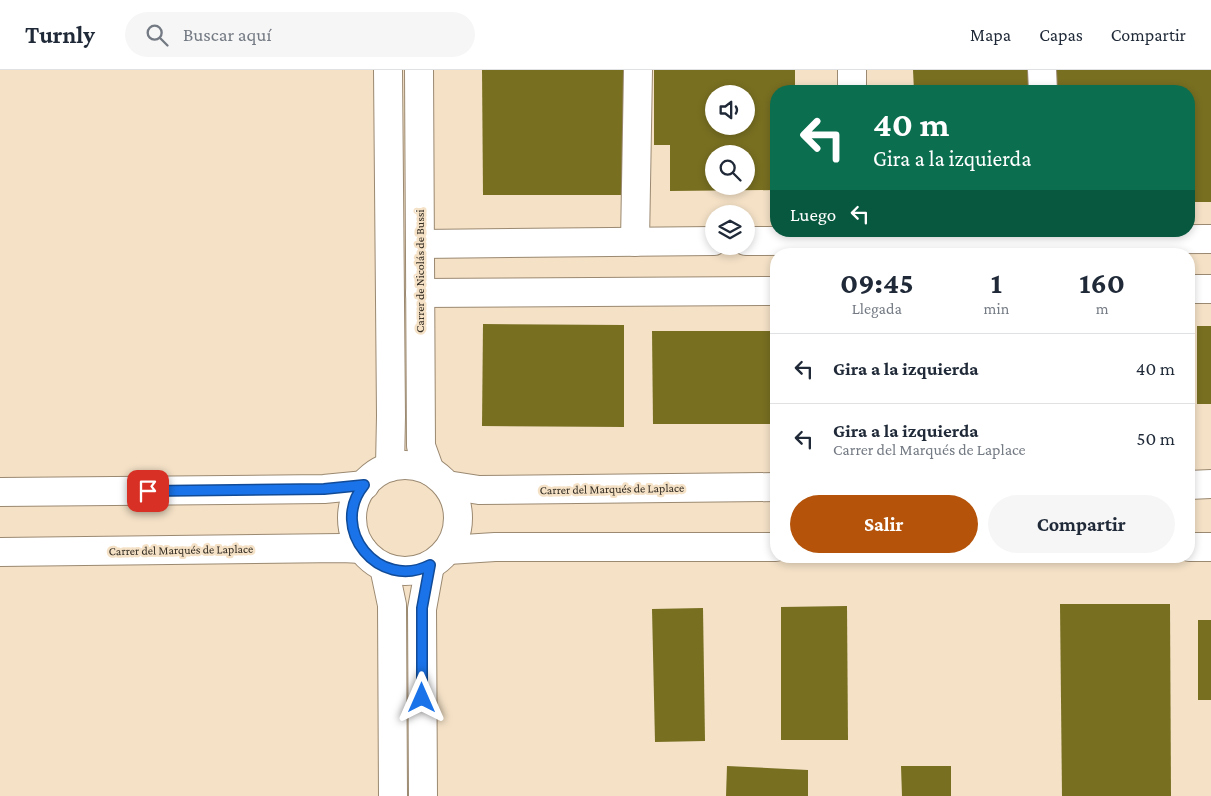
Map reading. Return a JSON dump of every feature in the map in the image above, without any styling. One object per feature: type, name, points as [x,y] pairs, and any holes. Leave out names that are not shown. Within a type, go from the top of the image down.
[{"type":"street","points":[[388,70],[390,467]]},
{"type":"street","name":"Carrer de Nicolás de Bussi","points":[[419,70],[421,446],[439,478]]},
{"type":"street","points":[[635,242],[638,70]]},
{"type":"street","points":[[852,70],[852,85]]},
{"type":"street","points":[[1042,70],[1043,85]]},
{"type":"street","points":[[755,241],[851,242],[989,237]]},
{"type":"street","points":[[1128,237],[1211,239]]},
{"type":"street","points":[[420,244],[705,241]]},
{"type":"street","points":[[1195,289],[1211,289]]},
{"type":"street","points":[[420,292],[770,291]]},
{"type":"street","points":[[408,465],[439,478],[456,502],[459,518],[453,543],[439,557],[421,569],[404,572],[384,567],[362,549],[354,534],[352,514],[358,493],[373,475],[390,467],[408,465]]},
{"type":"street","name":"Carrer del Marqués de Laplace","points":[[439,478],[479,490],[770,487]]},
{"type":"street","points":[[1195,484],[1211,484]]},
{"type":"street","points":[[0,492],[324,489],[364,485]]},
{"type":"street","points":[[439,557],[495,547],[770,547]]},
{"type":"street","points":[[1195,547],[1211,547]]},
{"type":"street","name":"Carrer del Marqués de Laplace","points":[[0,552],[362,549]]},
{"type":"street","points":[[423,796],[422,608],[439,557]]},
{"type":"street","points":[[384,567],[392,605],[393,796]]},
{"type":"building","points":[[482,70],[627,70],[627,195],[483,195]]},
{"type":"building","points":[[654,70],[795,70],[795,85],[770,85],[770,190],[755,190],[755,145],[705,145],[705,191],[670,191],[670,145],[654,145]]},
{"type":"building","points":[[913,70],[1032,70],[1032,85],[914,85]]},
{"type":"building","points":[[1049,70],[1211,70],[1211,202],[1195,202],[1195,85],[1049,85]]},
{"type":"building","points":[[483,324],[624,325],[624,427],[482,426]]},
{"type":"building","points":[[1197,326],[1211,326],[1211,404],[1197,404]]},
{"type":"building","points":[[652,331],[770,331],[770,424],[653,424]]},
{"type":"building","points":[[1060,604],[1170,604],[1171,796],[1062,796]]},
{"type":"building","points":[[847,606],[848,740],[781,740],[781,607]]},
{"type":"building","points":[[703,608],[705,741],[655,742],[652,609]]},
{"type":"building","points":[[1198,620],[1211,620],[1211,700],[1198,700]]},
{"type":"building","points":[[727,766],[808,770],[808,796],[726,796]]},
{"type":"building","points":[[901,766],[951,766],[951,796],[902,796]]},
{"type":"route","points":[[148,491],[324,489],[364,485],[358,493],[352,514],[354,534],[362,549],[384,567],[394,570],[404,572],[421,569],[430,565],[422,608],[422,698]]}]
